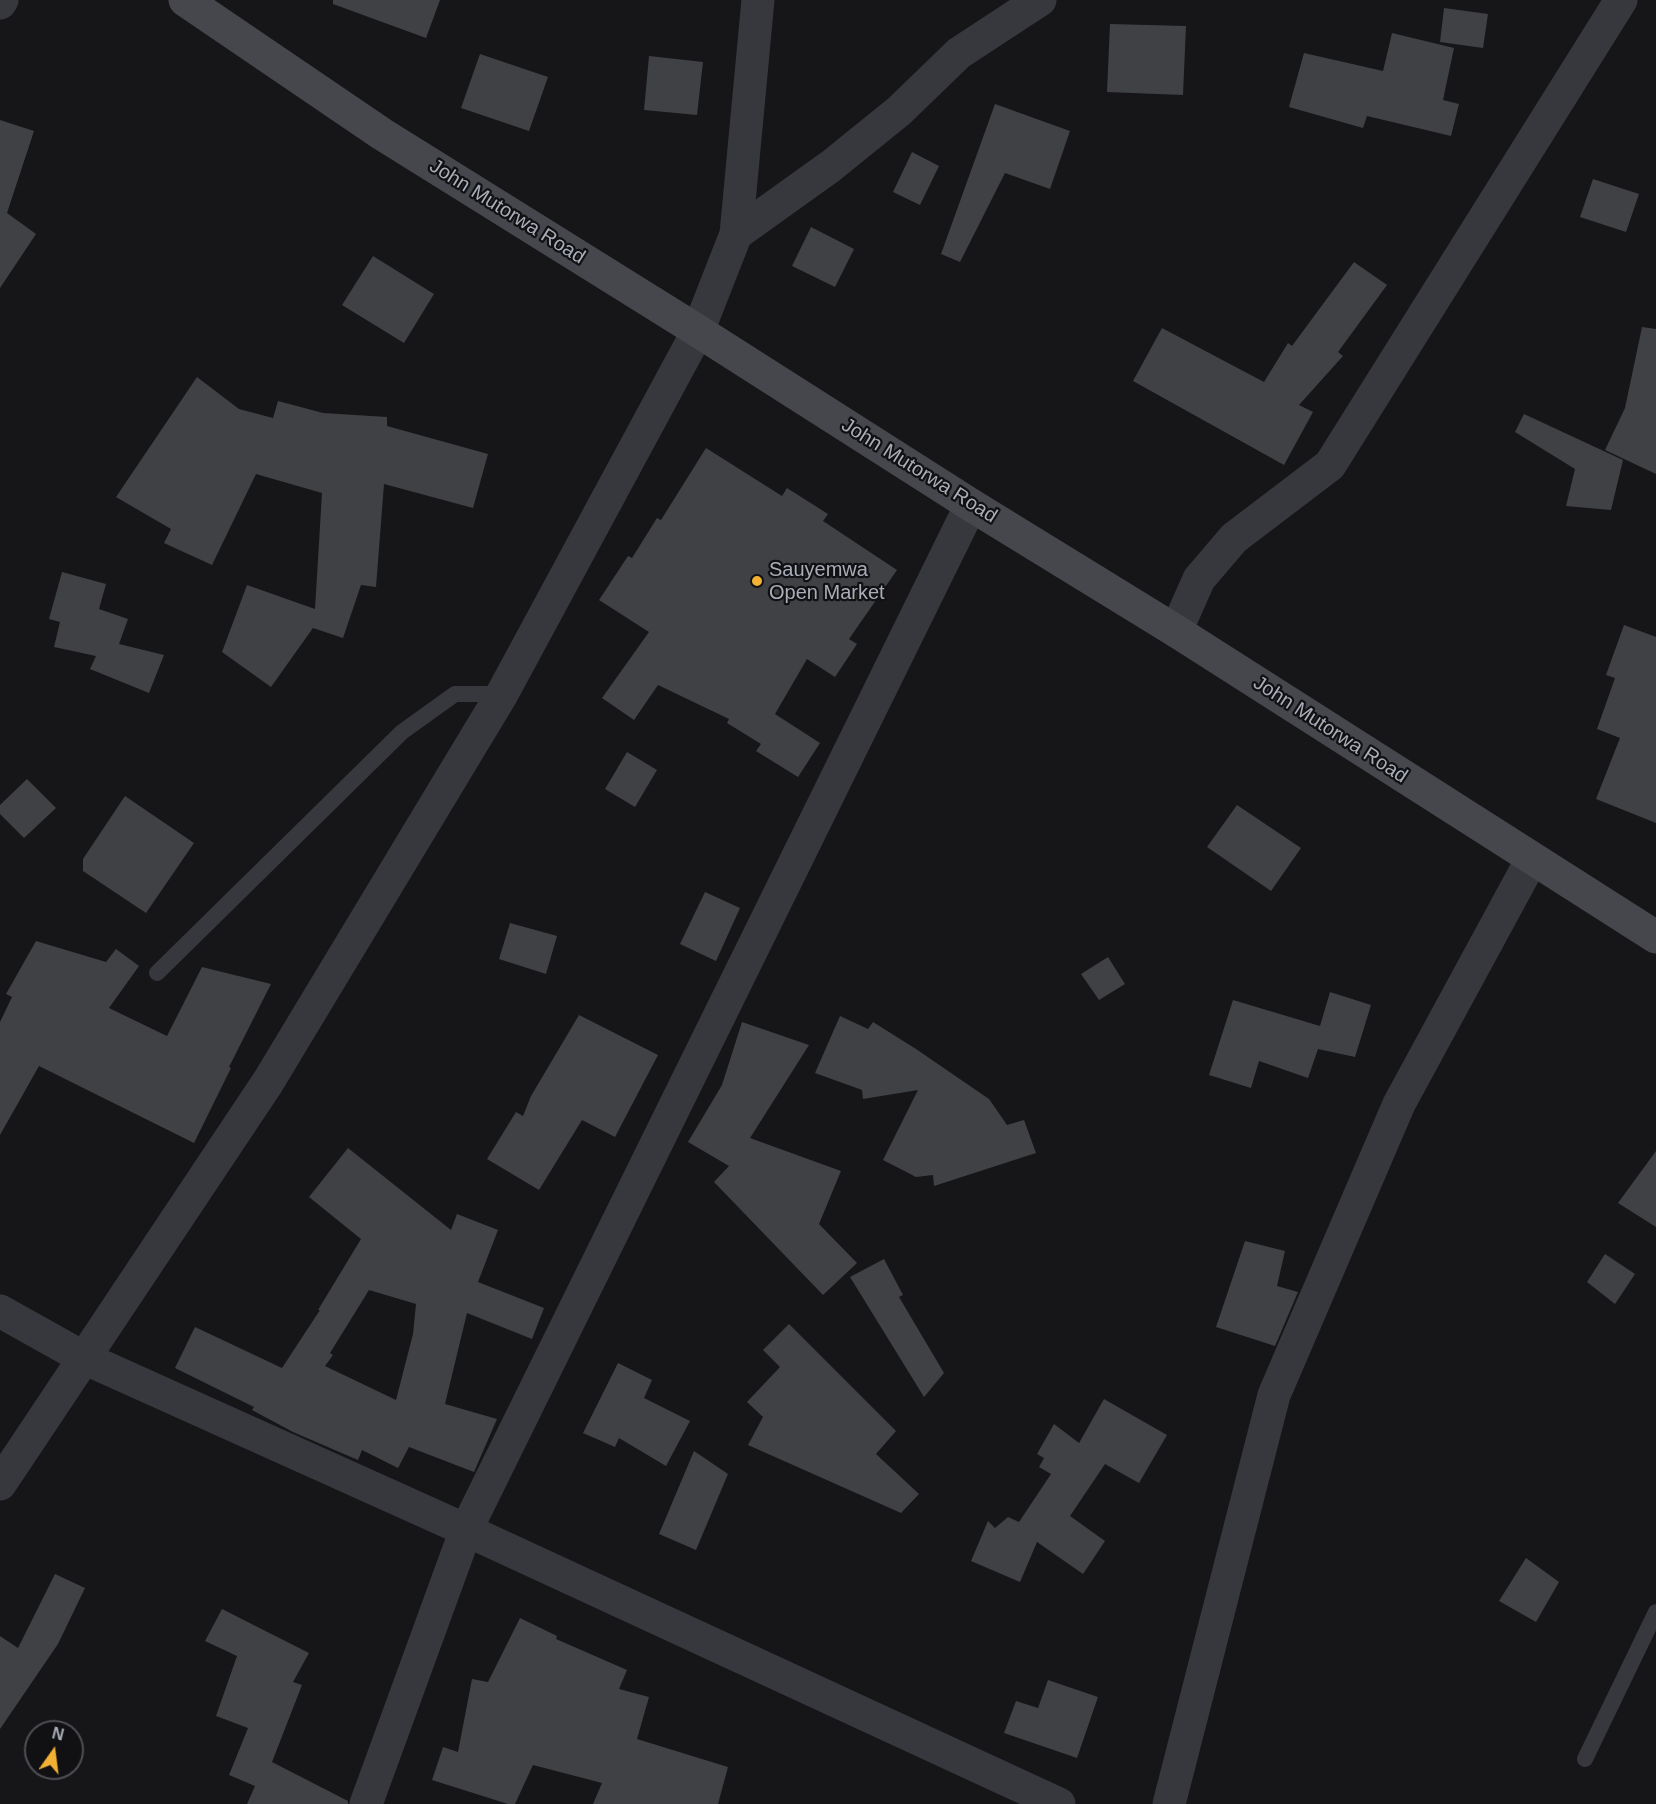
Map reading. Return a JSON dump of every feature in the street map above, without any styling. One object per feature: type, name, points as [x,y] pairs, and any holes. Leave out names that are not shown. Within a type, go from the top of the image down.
[{"type":"street","name":"John Mutorwa Road","points":[[185,0],[382,134],[971,505],[1176,631],[1656,937]]},
{"type":"street","points":[[0,1484],[268,1082],[502,694],[698,331],[736,234],[758,0]]},
{"type":"street","points":[[736,234],[831,166],[900,111],[959,53],[1040,0]]},
{"type":"street","points":[[1176,631],[1198,579],[1234,538],[1330,465],[1621,0]]},
{"type":"street","points":[[366,1804],[466,1530],[971,505]]},
{"type":"street","points":[[1169,1804],[1274,1395],[1399,1104],[1532,859]]},
{"type":"street","points":[[0,1311],[84,1358],[466,1530],[1059,1804]]},
{"type":"lane","points":[[157,973],[402,732],[455,694],[502,694]]},
{"type":"lane","points":[[1585,1759],[1656,1612]]},
{"type":"building","points":[[333,0],[440,0],[426,38],[333,4]]},
{"type":"building","points":[[1444,8],[1488,14],[1483,48],[1440,42]]},
{"type":"building","points":[[1110,24],[1186,26],[1183,95],[1107,92]]},
{"type":"building","points":[[1392,33],[1454,48],[1443,100],[1459,104],[1451,136],[1367,116],[1363,128],[1289,107],[1304,53],[1383,71]]},
{"type":"building","points":[[480,54],[548,77],[529,131],[461,108]]},
{"type":"building","points":[[649,56],[703,62],[697,115],[644,110]]},
{"type":"building","points":[[995,104],[1070,131],[1050,189],[1005,173],[960,262],[941,254]]},
{"type":"building","points":[[0,120],[34,131],[7,213],[36,234],[0,288]]},
{"type":"building","points":[[912,152],[939,166],[920,205],[893,192]]},
{"type":"building","points":[[1593,179],[1639,194],[1626,232],[1580,217]]},
{"type":"building","points":[[811,227],[854,249],[835,287],[792,266]]},
{"type":"building","points":[[373,256],[434,294],[404,343],[342,305]]},
{"type":"building","points":[[1354,262],[1387,285],[1338,352],[1343,356],[1299,405],[1313,412],[1284,465],[1133,381],[1162,328],[1264,382],[1288,343],[1292,346]]},
{"type":"building","points":[[1642,327],[1656,329],[1656,474],[1605,450],[1625,408]]},
{"type":"building","points":[[197,377],[239,409],[273,418],[278,401],[323,413],[387,417],[387,426],[488,454],[473,508],[384,484],[376,587],[361,585],[343,638],[313,628],[271,687],[222,652],[247,585],[315,609],[322,493],[256,474],[212,565],[164,543],[171,529],[116,497]]},
{"type":"building","points":[[1524,414],[1623,460],[1611,510],[1566,506],[1575,469],[1515,432]]},
{"type":"building","name":"Sauyemwa Open Market","points":[[706,448],[782,496],[787,488],[828,514],[823,521],[897,570],[849,639],[857,644],[835,677],[807,659],[775,714],[820,743],[798,777],[756,751],[761,744],[727,723],[729,719],[658,685],[634,720],[602,698],[649,632],[599,600],[628,556],[632,558],[657,518],[661,520]]},
{"type":"building","points":[[62,572],[106,584],[99,609],[128,619],[119,644],[164,655],[149,693],[90,669],[96,656],[54,647],[60,622],[49,619]]},
{"type":"building","points":[[1624,625],[1656,637],[1656,823],[1596,799],[1620,738],[1597,729],[1615,678],[1606,675]]},
{"type":"building","points":[[627,752],[657,770],[635,807],[605,789]]},
{"type":"building","points":[[27,779],[56,808],[24,838],[0,814],[0,805]]},
{"type":"building","points":[[125,796],[194,843],[146,913],[83,871],[83,859]]},
{"type":"building","points":[[1237,805],[1301,848],[1271,891],[1207,847]]},
{"type":"building","points":[[705,892],[740,908],[716,961],[680,944]]},
{"type":"building","points":[[510,923],[557,936],[546,974],[499,959]]},
{"type":"building","points":[[36,941],[106,962],[116,949],[139,966],[109,1008],[167,1036],[202,967],[271,984],[194,1143],[39,1066],[0,1135],[0,1022],[12,997],[6,994]]},
{"type":"building","points":[[1108,957],[1125,984],[1099,1000],[1081,974]]},
{"type":"building","points":[[1330,992],[1371,1005],[1355,1057],[1318,1049],[1308,1078],[1259,1061],[1251,1088],[1209,1075],[1233,1000],[1320,1026]]},
{"type":"building","points":[[579,1015],[658,1055],[615,1137],[582,1120],[539,1190],[487,1159],[516,1112],[523,1116],[531,1096]]},
{"type":"building","points":[[840,1016],[868,1029],[873,1022],[916,1049],[989,1099],[1007,1125],[1024,1120],[1036,1153],[934,1186],[933,1175],[916,1177],[883,1160],[918,1090],[863,1099],[862,1090],[815,1073]]},
{"type":"building","points":[[742,1022],[809,1045],[750,1138],[841,1171],[819,1224],[857,1263],[823,1295],[714,1182],[729,1166],[688,1142],[722,1085]]},
{"type":"building","points":[[348,1148],[451,1230],[457,1214],[498,1230],[478,1282],[544,1308],[532,1339],[467,1313],[445,1404],[497,1419],[474,1472],[409,1447],[398,1468],[362,1450],[358,1460],[293,1432],[252,1410],[254,1407],[175,1368],[195,1327],[282,1368],[320,1310],[318,1310],[361,1239],[309,1197]],"holes":[[[369,1290],[416,1304],[413,1334],[396,1400],[325,1366],[333,1355],[330,1353]]]},
{"type":"building","points":[[1656,1151],[1656,1227],[1618,1203]]},
{"type":"building","points":[[1245,1241],[1285,1251],[1277,1286],[1298,1292],[1275,1346],[1216,1327]]},
{"type":"building","points":[[1605,1254],[1635,1274],[1615,1304],[1587,1282]]},
{"type":"building","points":[[884,1259],[903,1295],[899,1297],[944,1373],[924,1397],[850,1277]]},
{"type":"building","points":[[789,1324],[896,1431],[876,1454],[919,1494],[901,1513],[748,1445],[763,1417],[747,1402],[780,1367],[763,1350]]},
{"type":"building","points":[[618,1363],[652,1380],[644,1398],[690,1421],[666,1466],[619,1438],[615,1447],[583,1433]]},
{"type":"building","points":[[1104,1399],[1167,1435],[1139,1483],[1105,1464],[1070,1516],[1105,1541],[1083,1574],[1037,1542],[1020,1582],[971,1561],[988,1521],[995,1528],[1008,1517],[1019,1522],[1051,1474],[1039,1467],[1044,1458],[1037,1454],[1054,1424],[1079,1443]]},
{"type":"building","points":[[694,1451],[728,1474],[696,1550],[659,1534]]},
{"type":"building","points":[[1526,1558],[1559,1582],[1536,1622],[1499,1601]]},
{"type":"building","points":[[55,1574],[85,1588],[58,1644],[0,1729],[0,1636],[18,1648]]},
{"type":"building","points":[[222,1609],[309,1653],[293,1682],[302,1685],[272,1762],[348,1801],[348,1804],[247,1804],[255,1786],[229,1775],[248,1728],[216,1716],[237,1656],[205,1641]]},
{"type":"building","points":[[520,1618],[557,1636],[556,1639],[627,1670],[619,1689],[649,1697],[637,1739],[728,1767],[718,1804],[593,1804],[602,1783],[533,1765],[515,1804],[508,1804],[432,1780],[443,1747],[458,1752],[472,1679],[488,1682]]},
{"type":"building","points":[[1048,1680],[1098,1697],[1077,1758],[1004,1733],[1016,1701],[1038,1708]]},
{"type":"place","name":"Sauyemwa Open Market","points":[[757,581]]}]
